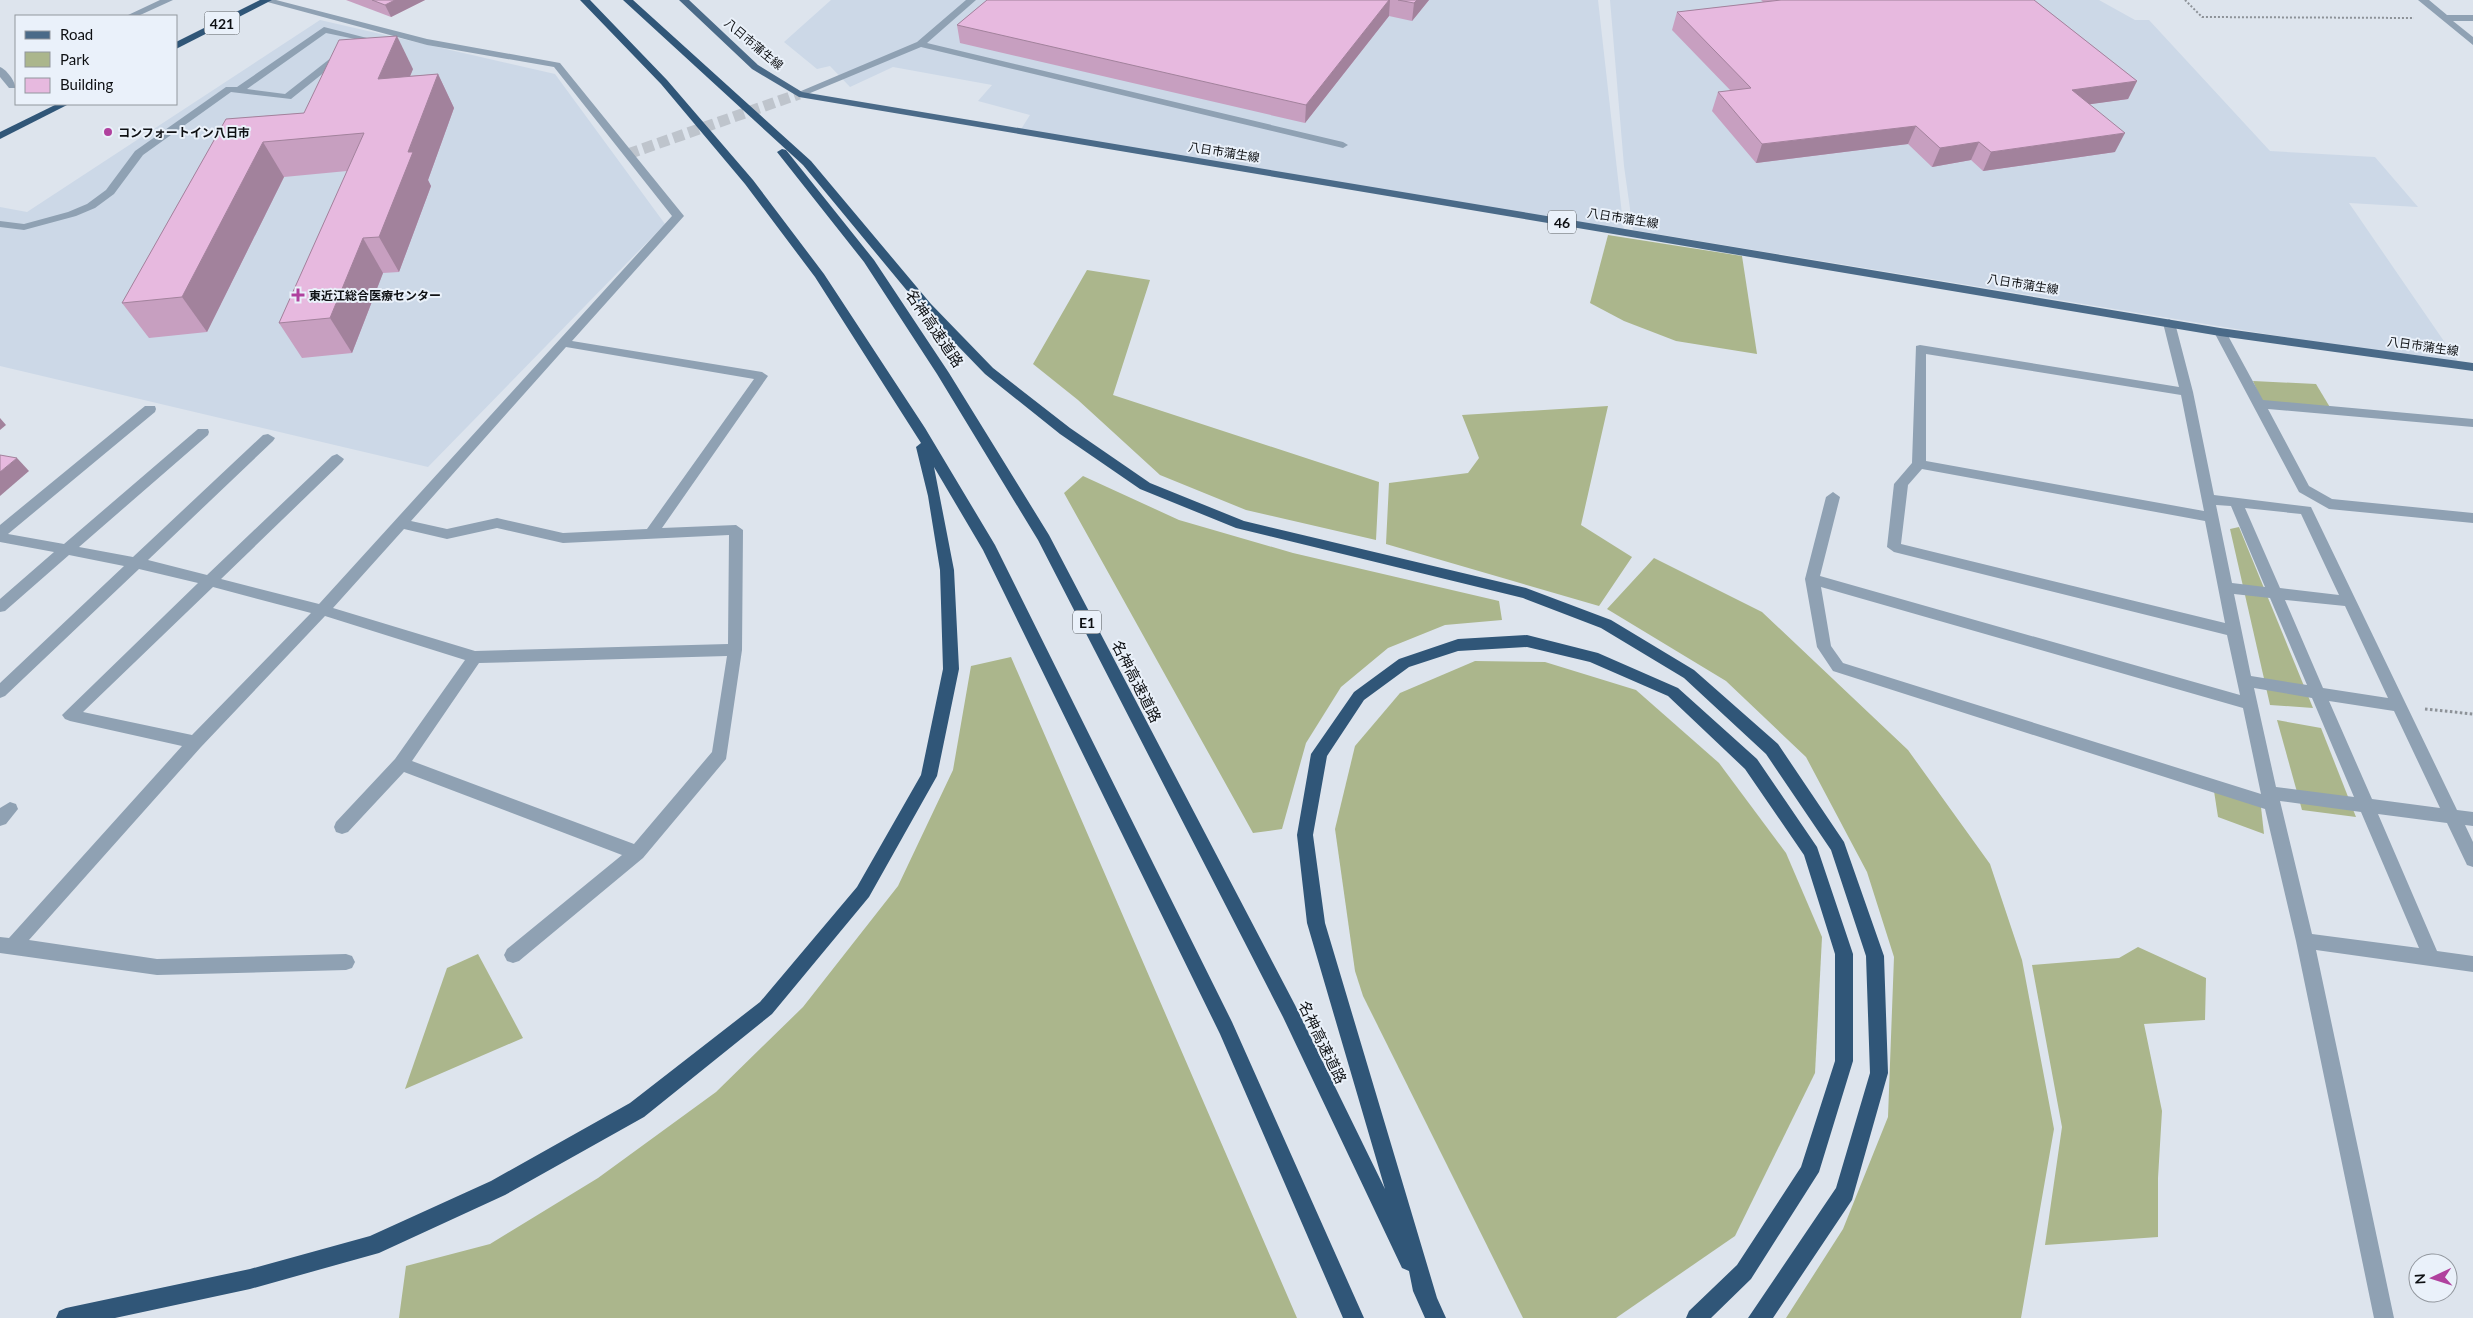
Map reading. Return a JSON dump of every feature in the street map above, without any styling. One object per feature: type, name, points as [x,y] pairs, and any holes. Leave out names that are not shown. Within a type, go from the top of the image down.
[{"type":"highway","name":"421","points":[[178,45],[266,0]]},
{"type":"highway","points":[[585,0],[664,82],[749,182],[820,276],[920,431],[990,549],[1226,1028],[1354,1318]]},
{"type":"highway","name":"名神高速道路","points":[[628,0],[706,70],[796,167],[868,260],[943,372],[1044,539],[1289,1011],[1436,1318]]},
{"type":"highway","points":[[706,70],[807,163],[927,307],[989,371],[1065,431],[1145,486],[1242,526],[1526,594],[1606,624],[1689,674],[1772,749],[1838,847],[1875,956],[1880,1073],[1845,1193],[1769,1307],[1758,1318]]},
{"type":"highway","points":[[0,136],[62,105]]},
{"type":"highway","points":[[66,1318],[250,1280],[372,1246],[498,1188],[637,1110],[766,1008],[863,892],[929,776],[951,669],[947,570],[935,496],[920,431]]},
{"type":"highway","points":[[1427,1298],[1316,923],[1305,836],[1319,754],[1359,696],[1404,663],[1458,645],[1527,641],[1593,657],[1673,692],[1751,764],[1811,852],[1844,954],[1844,1061],[1809,1172],[1744,1272],[1696,1318]]},
{"type":"main road","name":"八日市蒲生線","points":[[684,0],[755,66],[799,94],[2220,332],[2473,367]]},
{"type":"street","points":[[133,15],[168,0]]},
{"type":"street","points":[[7,945],[322,610],[678,216],[557,65],[427,42],[266,0]]},
{"type":"street","points":[[799,94],[920,44],[971,0]]},
{"type":"street","points":[[2422,0],[2473,42]]},
{"type":"street","points":[[2445,18],[2473,18]]},
{"type":"street","points":[[0,224],[24,228],[72,214],[91,206],[110,192],[138,153],[228,89],[287,97],[367,39],[324,30],[239,90]]},
{"type":"street","points":[[920,44],[1342,145]]},
{"type":"street","points":[[0,90],[14,86],[4,70]]},
{"type":"street","points":[[2169,323],[2187,392],[2234,631],[2305,941],[2384,1318]]},
{"type":"street","points":[[2220,332],[2304,489],[2329,504],[2473,518]]},
{"type":"street","points":[[562,343],[762,376],[651,534]]},
{"type":"street","points":[[2187,392],[1920,349],[1919,464],[1901,484],[1894,547],[2234,631]]},
{"type":"street","points":[[2259,404],[2473,423]]},
{"type":"street","points":[[0,535],[150,409]]},
{"type":"street","points":[[0,607],[203,432]]},
{"type":"street","points":[[0,692],[268,438]]},
{"type":"street","points":[[196,742],[70,715],[337,459]]},
{"type":"street","points":[[1919,464],[2211,516]]},
{"type":"street","points":[[2306,510],[2315,496]]},
{"type":"street","points":[[1833,497],[1812,579],[1824,647],[1838,667],[2271,798],[2366,805],[2473,819]]},
{"type":"street","points":[[2207,499],[2306,510]]},
{"type":"street","points":[[2236,502],[2432,959]]},
{"type":"street","points":[[2306,510],[2473,860]]},
{"type":"street","points":[[400,523],[447,534],[497,522],[562,538],[736,530],[735,650],[720,754],[638,853],[513,955]]},
{"type":"street","points":[[0,535],[137,563],[210,581],[322,610],[476,657],[735,650]]},
{"type":"street","points":[[1812,579],[2251,704]]},
{"type":"street","points":[[2225,588],[2349,601]]},
{"type":"street","points":[[342,827],[401,764],[476,657]]},
{"type":"street","points":[[2245,681],[2400,706]]},
{"type":"street","points":[[401,764],[638,853]]},
{"type":"street","points":[[2305,941],[2473,964]]},
{"type":"street","points":[[7,945],[157,967],[346,962]]},
{"type":"path","points":[[2185,0],[2202,17],[2445,18]]},
{"type":"path","points":[[2400,706],[2473,714]]},
{"type":"shaded area","points":[[831,0],[1598,0],[1624,232],[1018,134],[1030,115],[978,101],[992,85],[893,67],[850,87],[830,66],[817,69],[784,42]]},
{"type":"shaded area","points":[[1610,0],[2099,0],[2135,20],[2149,20],[2270,151],[2375,157],[2418,207],[2349,203],[2461,366],[1633,230],[1624,166]]},
{"type":"shaded area","name":"東近江総合医療センター","points":[[320,20],[555,74],[665,224],[428,467],[0,366],[0,207],[27,212]]},
{"type":"green space","points":[[1608,235],[1742,256],[1757,354],[1676,341],[1624,321],[1590,303]]},
{"type":"green space","points":[[1087,270],[1150,280],[1113,395],[1379,482],[1376,540],[1246,510],[1160,475],[1078,400],[1033,364]]},
{"type":"green space","points":[[2253,381],[2316,384],[2331,409],[2265,409]]},
{"type":"green space","points":[[1608,406],[1581,525],[1632,557],[1599,606],[1386,544],[1389,483],[1468,473],[1479,458],[1462,415]]},
{"type":"green space","points":[[1083,476],[1179,520],[1293,553],[1499,601],[1502,620],[1445,625],[1388,648],[1341,687],[1306,743],[1282,829],[1253,833],[1064,493]]},
{"type":"green space","points":[[2239,527],[2313,708],[2270,705],[2230,529]]},
{"type":"green space","points":[[1654,558],[1762,612],[1908,750],[1990,864],[2022,960],[2054,1129],[2021,1318],[1786,1318],[1843,1229],[1888,1117],[1894,957],[1867,872],[1806,757],[1726,681],[1607,609]]},
{"type":"green space","points":[[1011,657],[1297,1318],[399,1318],[406,1266],[490,1244],[598,1178],[716,1092],[803,1007],[898,886],[953,770],[971,666]]},
{"type":"green space","points":[[1475,661],[1545,662],[1636,690],[1719,763],[1786,853],[1822,937],[1815,1073],[1735,1236],[1616,1318],[1523,1318],[1363,996],[1355,971],[1335,829],[1355,746],[1400,693]]},
{"type":"green space","points":[[2277,720],[2321,728],[2356,817],[2302,810]]},
{"type":"green space","points":[[2214,791],[2261,807],[2264,834],[2218,817]]},
{"type":"green space","points":[[2138,947],[2206,978],[2205,1020],[2144,1024],[2162,1111],[2158,1178],[2158,1237],[2045,1245],[2062,1127],[2032,965],[2119,958]]},
{"type":"green space","points":[[478,954],[523,1038],[405,1089],[447,968]]},
{"type":"building","points":[[372,0],[395,0],[385,5]]},
{"type":"building","points":[[987,0],[1389,0],[1306,105],[957,25]]},
{"type":"building","points":[[1398,0],[1417,0],[1414,3]]},
{"type":"building","points":[[1781,0],[2034,0],[2137,81],[2072,90],[2125,133],[1991,152],[1979,142],[1940,148],[1916,126],[1762,144],[1718,92],[1751,88],[1677,12]]},
{"type":"building","points":[[397,36],[378,79],[438,74],[408,152],[413,152],[379,237],[363,238],[330,318],[279,323],[364,133],[263,142],[182,297],[122,303],[226,119],[304,113],[339,40]]},
{"type":"building","points":[[0,455],[17,458],[0,472]]},
{"type":"tunnel","points":[[628,154],[799,94]]},
{"type":"place","name":"コンフォートイン八日市","points":[[108,132]]},
{"type":"place","name":"東近江総合医療センター","points":[[298,295]]}]
